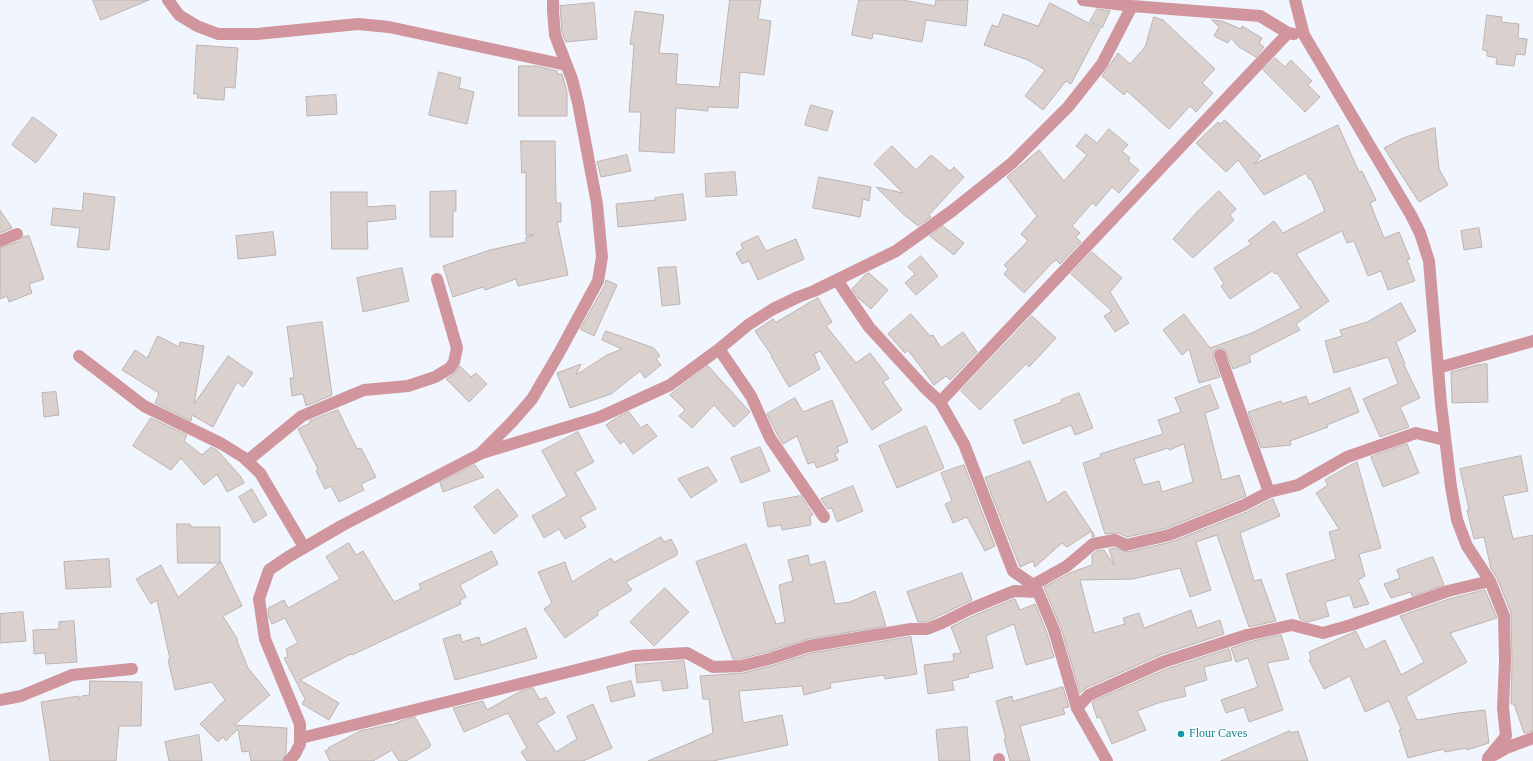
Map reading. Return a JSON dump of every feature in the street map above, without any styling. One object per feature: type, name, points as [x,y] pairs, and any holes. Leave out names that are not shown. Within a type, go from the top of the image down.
[{"type":"street","points":[[168,0],[179,15],[197,26],[218,34],[258,34],[358,24],[389,27],[566,65]]},
{"type":"street","points":[[480,454],[512,422],[532,399],[598,281],[602,257],[597,204],[578,103],[572,79],[555,35],[552,11],[553,0]]},
{"type":"street","points":[[1083,0],[1132,6],[1260,16],[1288,33],[1304,35]]},
{"type":"street","points":[[1295,0],[1304,35],[1359,126],[1420,233],[1429,260],[1445,440],[1457,520],[1467,546],[1490,581],[1504,616],[1505,662],[1503,708],[1506,736],[1488,760]]},
{"type":"street","points":[[289,761],[295,754],[300,744],[300,724],[265,639],[259,599],[269,570],[304,547],[343,525],[480,454],[600,417],[670,385],[719,349],[748,325],[773,309],[837,280],[896,250],[952,211],[1012,163],[1068,107],[1102,64],[1132,6]]},
{"type":"street","points":[[940,402],[1288,33]]},
{"type":"street","points":[[0,241],[17,234]]},
{"type":"street","points":[[247,461],[302,416],[364,390],[408,386],[435,377],[450,368],[454,362],[457,348],[437,278]]},
{"type":"street","points":[[837,280],[869,327],[924,387],[940,402],[964,444],[1013,571],[1036,589],[1054,630],[1076,708],[1107,761]]},
{"type":"street","points":[[1438,368],[1533,341]]},
{"type":"street","points":[[719,349],[751,396],[770,438],[824,517]]},
{"type":"street","points":[[1220,355],[1269,492]]},
{"type":"street","points":[[79,356],[144,406],[222,444],[247,461],[260,473],[304,547]]},
{"type":"street","points":[[300,738],[633,656],[687,653],[713,667],[741,666],[809,646],[911,629],[927,628],[942,623],[970,609],[1014,591],[1036,589],[1093,544],[1115,540],[1126,545],[1169,535],[1244,505],[1269,492],[1298,485],[1347,457],[1416,433],[1445,440]]},
{"type":"street","points":[[1076,708],[1089,695],[1163,662],[1247,635],[1292,625],[1323,633],[1351,625],[1448,591],[1490,581]]},
{"type":"street","points":[[0,700],[21,696],[72,675],[132,669]]},
{"type":"street","points":[[1488,760],[1506,748],[1533,738]]},
{"type":"building","points":[[93,0],[149,0],[101,20]]},
{"type":"building","points":[[730,0],[761,0],[758,19],[771,21],[764,75],[740,72],[738,108],[708,107],[708,111],[676,108],[674,153],[639,151],[641,112],[629,112],[634,45],[630,44],[635,11],[664,15],[659,53],[678,54],[676,84],[719,87]]},
{"type":"building","points":[[859,0],[903,0],[935,6],[936,0],[968,0],[966,26],[926,20],[922,42],[873,33],[872,39],[852,35]]},
{"type":"building","points":[[594,3],[597,39],[566,42],[562,33],[560,6]]},
{"type":"building","points":[[1050,3],[1100,29],[1071,84],[1066,81],[1043,110],[1025,96],[1045,70],[1028,60],[984,45],[992,25],[998,27],[1003,14],[1038,26]]},
{"type":"building","points":[[1097,9],[1110,11],[1102,28],[1090,22]]},
{"type":"building","points":[[1487,15],[1502,17],[1501,22],[1519,24],[1518,38],[1527,39],[1525,55],[1516,54],[1514,66],[1496,64],[1497,58],[1487,56],[1487,51],[1483,50]]},
{"type":"building","points":[[1154,17],[1163,20],[1215,69],[1202,83],[1213,93],[1196,112],[1190,106],[1169,129],[1127,91],[1124,95],[1102,76],[1118,53],[1130,64],[1145,47]]},
{"type":"building","points":[[1212,20],[1222,21],[1241,29],[1242,26],[1262,38],[1259,43],[1264,47],[1256,57],[1239,47],[1231,38],[1228,43],[1214,36],[1219,27]]},
{"type":"building","points":[[197,45],[238,48],[235,88],[225,87],[224,100],[197,98],[198,94],[194,94]]},
{"type":"building","points":[[1275,58],[1285,67],[1291,60],[1312,81],[1308,85],[1320,97],[1305,112],[1263,70]]},
{"type":"building","points":[[519,66],[537,66],[557,71],[557,74],[562,74],[567,91],[567,116],[519,116]]},
{"type":"building","points":[[439,72],[461,78],[459,88],[474,92],[467,124],[429,115]]},
{"type":"building","points":[[336,95],[337,114],[307,116],[306,97]]},
{"type":"building","points":[[811,105],[833,111],[827,131],[805,125]]},
{"type":"building","points":[[33,117],[57,135],[36,163],[12,145]]},
{"type":"building","points":[[1225,120],[1261,156],[1254,164],[1338,125],[1359,172],[1362,171],[1376,200],[1370,203],[1384,238],[1399,232],[1410,259],[1407,260],[1415,281],[1388,290],[1381,271],[1368,276],[1354,241],[1347,243],[1342,231],[1296,254],[1329,301],[1296,324],[1300,330],[1249,356],[1251,362],[1233,369],[1225,350],[1217,348],[1213,353],[1213,357],[1220,377],[1199,383],[1189,349],[1182,355],[1163,330],[1184,314],[1210,348],[1252,333],[1301,308],[1277,273],[1275,274],[1272,271],[1230,299],[1221,286],[1224,284],[1214,268],[1251,244],[1248,241],[1274,221],[1283,233],[1325,211],[1311,179],[1309,179],[1306,173],[1264,195],[1238,160],[1226,172],[1196,143],[1218,122],[1220,124]]},
{"type":"building","points":[[1435,128],[1439,169],[1448,185],[1419,202],[1384,148],[1403,138]]},
{"type":"building","points":[[1109,129],[1128,145],[1122,151],[1130,158],[1128,161],[1139,170],[1119,193],[1112,187],[1096,206],[1092,203],[1072,226],[1080,233],[1076,237],[1081,242],[1060,264],[1056,260],[1053,262],[1024,293],[1004,274],[1008,269],[1004,265],[1028,241],[1021,234],[1037,216],[1007,177],[1039,150],[1064,181],[1087,155],[1076,146],[1086,134],[1097,143]]},
{"type":"building","points":[[521,141],[555,141],[556,203],[561,203],[561,222],[557,222],[568,275],[518,286],[516,279],[485,290],[483,287],[453,297],[443,266],[490,250],[526,242],[526,237],[534,235],[526,235],[526,172],[522,173]]},
{"type":"building","points":[[892,146],[916,170],[931,155],[950,171],[954,167],[964,177],[929,215],[931,217],[918,226],[903,214],[876,187],[903,193],[874,164]]},
{"type":"building","points":[[627,155],[631,171],[601,177],[597,162]]},
{"type":"building","points":[[735,172],[737,195],[706,197],[705,174]]},
{"type":"building","points":[[819,177],[871,187],[869,201],[863,199],[860,217],[813,208]]},
{"type":"building","points":[[456,191],[456,211],[453,211],[453,237],[430,237],[430,192]]},
{"type":"building","points":[[1219,191],[1236,209],[1230,215],[1234,220],[1193,258],[1173,239],[1198,211]]},
{"type":"building","points":[[331,192],[367,192],[367,207],[395,205],[396,219],[367,222],[368,249],[332,249]]},
{"type":"building","points":[[84,193],[115,197],[109,250],[77,247],[80,228],[51,225],[53,208],[82,211]]},
{"type":"building","points":[[683,194],[686,220],[618,227],[616,204],[656,200],[655,198]]},
{"type":"building","points":[[0,210],[12,228],[0,233]]},
{"type":"building","points":[[943,226],[964,243],[954,255],[930,236]]},
{"type":"building","points":[[1479,228],[1482,247],[1464,250],[1461,231]]},
{"type":"building","points":[[273,232],[276,255],[238,259],[236,236]]},
{"type":"building","points":[[29,236],[44,279],[29,284],[32,293],[9,302],[7,296],[0,299],[0,248],[20,241],[23,237]]},
{"type":"building","points":[[758,236],[766,251],[796,239],[804,259],[758,280],[749,261],[742,264],[736,253],[743,249],[741,244]]},
{"type":"building","points":[[1092,252],[1122,278],[1110,292],[1129,323],[1115,332],[1104,316],[1112,311],[1071,274]]},
{"type":"building","points":[[921,256],[938,276],[916,295],[905,283],[915,274],[908,267]]},
{"type":"building","points":[[676,267],[680,304],[662,306],[658,268]]},
{"type":"building","points":[[402,268],[409,301],[363,312],[357,278]]},
{"type":"building","points":[[869,273],[888,290],[871,309],[858,298],[852,289],[866,274]]},
{"type":"building","points":[[606,280],[617,285],[594,336],[580,329],[605,285]]},
{"type":"building","points":[[818,298],[832,322],[826,326],[856,363],[870,353],[889,378],[883,382],[902,410],[872,430],[820,351],[814,354],[820,369],[789,387],[772,356],[755,331],[773,319],[776,322]]},
{"type":"building","points":[[1401,303],[1416,331],[1396,342],[1405,364],[1404,365],[1420,398],[1400,407],[1409,427],[1380,437],[1363,399],[1398,384],[1388,357],[1334,373],[1325,341],[1342,336],[1340,330],[1367,322]]},
{"type":"building","points":[[911,314],[930,336],[933,335],[941,348],[963,332],[977,352],[950,380],[946,376],[934,385],[908,350],[905,353],[888,334]]},
{"type":"building","points":[[1032,316],[1056,338],[1029,367],[1026,364],[980,410],[961,391]]},
{"type":"building","points":[[322,322],[332,395],[306,406],[303,394],[292,396],[290,378],[294,378],[287,327]]},
{"type":"building","points":[[606,331],[654,348],[660,356],[656,359],[661,365],[645,378],[640,371],[611,394],[570,408],[557,373],[581,364],[576,375],[607,355],[622,349],[602,340]]},
{"type":"building","points":[[158,336],[179,347],[180,342],[204,346],[194,404],[228,356],[253,373],[243,387],[237,382],[213,427],[192,415],[191,421],[155,403],[159,393],[122,370],[135,350],[147,358]]},
{"type":"building","points":[[1487,364],[1488,402],[1452,403],[1451,372]]},
{"type":"building","points":[[460,366],[471,377],[476,373],[487,384],[469,402],[446,379],[454,374]]},
{"type":"building","points":[[708,366],[750,412],[734,427],[714,405],[692,428],[679,416],[685,410],[670,395]]},
{"type":"building","points":[[1210,385],[1219,408],[1205,413],[1222,480],[1239,475],[1246,496],[1167,528],[1127,537],[1118,533],[1105,534],[1083,463],[1101,457],[1100,454],[1163,434],[1158,420],[1181,412],[1175,398]],"holes":[[[1184,444],[1193,482],[1162,492],[1159,481],[1143,485],[1134,459],[1168,448],[1169,450]]]},
{"type":"building","points":[[1350,388],[1359,412],[1327,425],[1328,427],[1290,441],[1291,445],[1261,448],[1248,412],[1281,401],[1282,404],[1306,396],[1309,404]]},
{"type":"building","points":[[56,392],[59,415],[44,417],[42,393]]},
{"type":"building","points":[[1079,393],[1093,428],[1075,435],[1071,425],[1023,444],[1014,420],[1062,402],[1061,400]]},
{"type":"building","points":[[795,398],[803,412],[832,400],[848,442],[837,447],[839,452],[835,454],[838,460],[817,468],[814,462],[808,464],[797,436],[783,444],[767,414]]},
{"type":"building","points":[[338,410],[357,449],[361,448],[376,477],[361,484],[364,490],[339,502],[331,486],[325,489],[316,471],[318,469],[298,429],[310,423],[310,421]]},
{"type":"building","points":[[629,412],[641,428],[647,424],[657,436],[633,454],[624,441],[620,444],[606,425]]},
{"type":"building","points":[[151,418],[187,435],[184,441],[202,455],[211,447],[218,451],[241,477],[244,483],[227,492],[217,474],[204,485],[181,458],[171,470],[133,446]]},
{"type":"building","points":[[926,426],[944,468],[897,488],[879,446]]},
{"type":"building","points":[[578,432],[594,462],[575,472],[596,509],[580,517],[586,527],[565,539],[559,529],[544,538],[532,516],[567,496],[542,451]]},
{"type":"building","points":[[1407,444],[1419,473],[1383,487],[1371,457]]},
{"type":"building","points":[[760,447],[770,471],[741,483],[731,458]]},
{"type":"building","points":[[1521,456],[1528,491],[1503,496],[1513,539],[1533,535],[1533,731],[1524,733],[1514,704],[1511,704],[1511,613],[1497,578],[1491,569],[1484,537],[1474,539],[1460,469]]},
{"type":"building","points":[[1030,461],[1047,503],[1065,491],[1092,531],[1067,547],[1062,543],[1035,567],[1033,561],[1020,567],[985,478]]},
{"type":"building","points":[[1357,462],[1381,548],[1359,554],[1365,576],[1358,580],[1369,604],[1354,608],[1350,595],[1325,602],[1329,616],[1308,622],[1300,619],[1286,574],[1336,559],[1329,532],[1339,529],[1316,493],[1328,485],[1325,480]]},
{"type":"building","points":[[475,465],[484,477],[443,492],[440,483]]},
{"type":"building","points":[[964,465],[995,546],[985,551],[967,517],[953,523],[945,504],[952,501],[941,473]]},
{"type":"building","points":[[708,467],[717,481],[691,498],[678,479]]},
{"type":"building","points":[[853,486],[863,511],[837,522],[832,508],[828,509],[821,499]]},
{"type":"building","points":[[252,489],[267,515],[254,523],[239,497]]},
{"type":"building","points":[[498,489],[518,516],[494,534],[474,507]]},
{"type":"building","points":[[801,496],[813,515],[810,516],[811,525],[782,530],[781,525],[768,527],[763,503]]},
{"type":"building","points":[[1273,499],[1280,516],[1240,533],[1254,581],[1261,579],[1276,621],[1249,627],[1217,535],[1196,542],[1211,590],[1190,597],[1180,568],[1133,579],[1080,580],[1094,633],[1125,624],[1123,618],[1139,613],[1144,628],[1191,610],[1197,628],[1220,620],[1224,634],[1160,655],[1086,688],[1080,693],[1061,628],[1044,587],[1072,572],[1092,565],[1092,555],[1096,551],[1104,550],[1114,565],[1109,549],[1114,548],[1128,552],[1171,542],[1247,512]]},
{"type":"building","points":[[177,524],[190,524],[191,527],[220,527],[220,563],[178,563]]},
{"type":"building","points":[[661,537],[664,542],[671,539],[677,550],[677,555],[626,582],[632,590],[597,612],[598,615],[565,638],[544,609],[552,603],[538,572],[565,562],[572,582],[611,558],[614,562]]},
{"type":"building","points":[[349,543],[356,555],[363,551],[394,602],[421,589],[419,584],[492,551],[498,564],[460,585],[466,597],[460,600],[461,604],[352,655],[351,654],[300,680],[339,703],[329,720],[302,704],[305,699],[284,658],[288,657],[286,649],[298,643],[285,618],[272,624],[269,617],[268,608],[284,600],[288,608],[340,579],[326,557]]},
{"type":"building","points":[[746,544],[776,624],[785,622],[779,585],[793,581],[788,560],[808,555],[810,565],[825,561],[835,604],[850,602],[875,591],[886,626],[808,639],[767,652],[740,659],[733,659],[696,562]]},
{"type":"building","points":[[1433,557],[1444,585],[1412,596],[1411,592],[1391,598],[1384,584],[1400,578],[1397,570]]},
{"type":"building","points":[[109,559],[111,587],[66,589],[64,562]]},
{"type":"building","points":[[221,562],[242,606],[223,616],[238,640],[237,641],[248,668],[270,695],[234,725],[287,728],[286,753],[282,761],[251,761],[249,751],[242,752],[238,729],[226,741],[223,737],[218,742],[200,724],[225,700],[212,682],[175,690],[157,600],[151,604],[136,579],[161,565],[178,597]]},
{"type":"building","points":[[962,573],[972,600],[926,622],[918,622],[907,592]]},
{"type":"building","points":[[665,588],[689,612],[654,646],[630,622]]},
{"type":"building","points":[[1485,590],[1497,618],[1450,633],[1467,662],[1406,697],[1417,720],[1485,710],[1489,743],[1467,750],[1467,748],[1445,752],[1444,749],[1408,758],[1399,730],[1401,729],[1389,701],[1365,712],[1350,676],[1324,689],[1309,660],[1311,659],[1309,652],[1356,631],[1365,650],[1385,640],[1401,675],[1424,662],[1400,616],[1449,599]]},
{"type":"building","points":[[1015,599],[1020,610],[1035,604],[1047,633],[1054,657],[1026,665],[1014,624],[986,636],[993,668],[968,674],[969,677],[952,681],[954,690],[928,694],[924,665],[954,661],[953,654],[961,653],[951,627],[973,616]]},
{"type":"building","points":[[23,612],[26,641],[0,643],[0,614]]},
{"type":"building","points":[[74,621],[77,662],[46,664],[45,653],[34,654],[33,630],[59,629],[59,622]]},
{"type":"building","points":[[526,628],[537,658],[455,680],[443,639],[460,634],[462,642],[479,637],[481,645]]},
{"type":"building","points":[[1281,635],[1289,659],[1267,663],[1283,710],[1249,722],[1244,707],[1226,713],[1221,700],[1258,687],[1248,658],[1236,662],[1231,648],[1249,642]]},
{"type":"building","points":[[911,637],[917,674],[885,679],[884,675],[830,683],[831,688],[804,695],[802,686],[739,691],[743,723],[782,715],[788,745],[713,761],[648,761],[713,733],[709,699],[703,699],[700,676],[743,673],[811,653]]},
{"type":"building","points":[[1229,649],[1232,660],[1204,667],[1207,680],[1184,687],[1186,696],[1161,702],[1137,711],[1146,730],[1112,744],[1100,717],[1097,718],[1092,703],[1093,701],[1166,669]]},
{"type":"building","points":[[684,661],[688,688],[663,691],[661,680],[637,683],[635,665]]},
{"type":"building","points":[[90,681],[142,682],[141,726],[119,726],[116,761],[50,761],[41,702],[79,696],[79,700],[82,696],[89,695]]},
{"type":"building","points":[[631,681],[635,696],[611,702],[607,687]]},
{"type":"building","points":[[1063,687],[1069,707],[1063,708],[1065,714],[1020,726],[1030,761],[1010,761],[996,701],[1012,696],[1013,701]]},
{"type":"building","points":[[533,688],[540,700],[546,697],[555,713],[537,723],[556,752],[577,739],[567,716],[593,704],[612,748],[583,761],[527,761],[521,752],[527,748],[508,713],[464,732],[453,708],[483,701],[487,710],[521,691]]},
{"type":"building","points":[[415,717],[431,745],[406,761],[399,761],[392,750],[373,761],[330,761],[325,751],[360,731],[392,725]]},
{"type":"building","points":[[967,727],[970,761],[939,761],[936,730]]},
{"type":"building","points":[[1290,731],[1291,733],[1298,731],[1308,761],[1221,761]]},
{"type":"building","points":[[199,735],[202,761],[169,761],[165,742]]},
{"type":"place","name":"Flour Caves","points":[[1181,734]]}]
